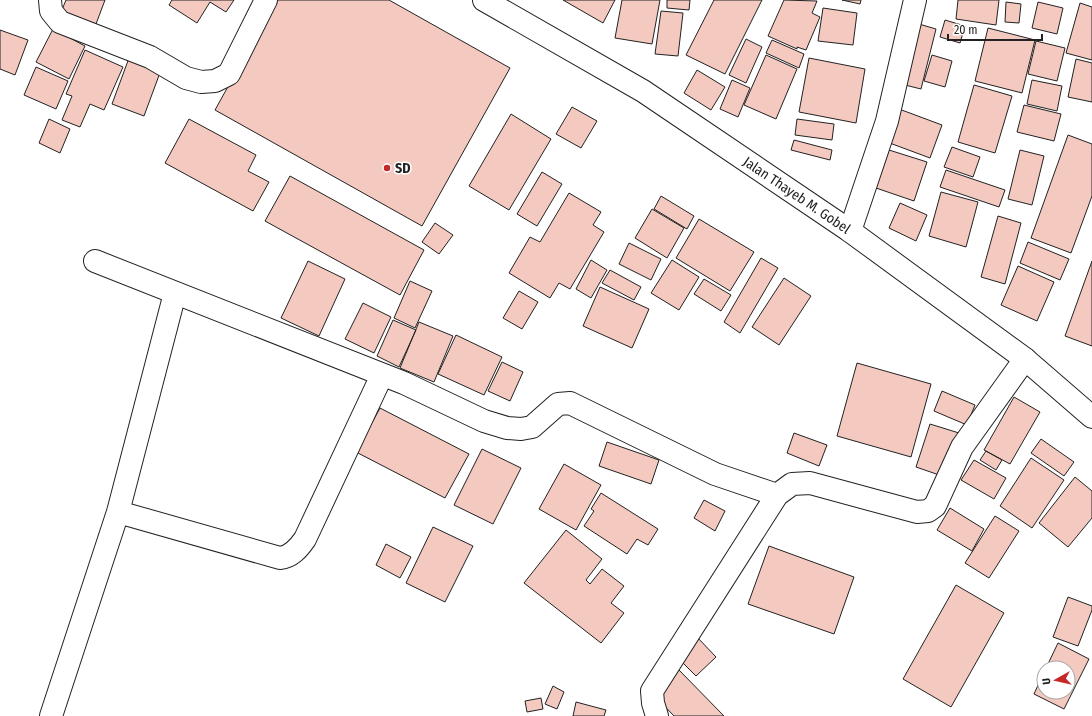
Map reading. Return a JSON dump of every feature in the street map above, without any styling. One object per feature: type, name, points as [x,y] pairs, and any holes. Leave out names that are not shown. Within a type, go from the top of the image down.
[{"type":"street","points":[[50,0],[51,11],[60,22],[150,57],[186,78],[201,82],[215,81],[229,74],[266,0]]},
{"type":"street","name":"Jalan Thayeb M. Gobel","points":[[484,0],[643,91],[850,231],[1025,359],[1092,417]]},
{"type":"street","points":[[850,231],[887,121],[915,0]]},
{"type":"street","points":[[95,261],[382,375],[484,421],[507,428],[521,429],[532,427],[558,404],[570,403],[715,474],[777,495]]},
{"type":"street","points":[[51,716],[118,512],[175,293]]},
{"type":"street","points":[[657,716],[652,703],[652,691],[777,495],[792,484],[810,483],[917,512],[928,511],[935,506],[962,446],[1025,359]]},
{"type":"street","points":[[118,512],[280,558],[286,557],[299,547],[305,539],[382,375]]},
{"type":"building","points":[[66,0],[105,0],[96,24],[61,12]]},
{"type":"building","points":[[172,0],[234,0],[226,12],[210,2],[197,23],[169,5]]},
{"type":"building","name":"SD","points":[[276,0],[389,0],[510,68],[422,226],[215,110]]},
{"type":"building","points":[[563,0],[615,0],[603,23]]},
{"type":"building","points":[[622,0],[660,0],[652,44],[615,38]]},
{"type":"building","points":[[667,0],[690,0],[689,10],[667,8]]},
{"type":"building","points":[[714,0],[762,0],[725,74],[686,55]]},
{"type":"building","points":[[784,0],[817,1],[812,13],[820,17],[806,50],[797,47],[797,49],[768,36]]},
{"type":"building","points":[[842,0],[861,0],[860,4]]},
{"type":"building","points":[[958,0],[999,0],[996,25],[956,19]]},
{"type":"building","points":[[1006,2],[1021,4],[1019,23],[1005,22]]},
{"type":"building","points":[[1038,2],[1063,8],[1057,34],[1032,28]]},
{"type":"building","points":[[1080,3],[1092,7],[1092,60],[1066,53]]},
{"type":"building","points":[[823,8],[857,13],[853,45],[818,41]]},
{"type":"building","points":[[661,11],[683,13],[678,56],[655,54]]},
{"type":"building","points":[[945,20],[965,26],[960,43],[940,37]]},
{"type":"building","points":[[912,22],[936,29],[921,89],[897,83]]},
{"type":"building","points":[[988,28],[1035,40],[1022,93],[975,81]]},
{"type":"building","points":[[53,29],[85,46],[69,79],[36,62]]},
{"type":"building","points":[[0,30],[28,40],[15,75],[0,69]]},
{"type":"building","points":[[746,39],[762,47],[746,83],[729,75]]},
{"type":"building","points":[[772,40],[804,54],[799,68],[766,53]]},
{"type":"building","points":[[1036,41],[1065,48],[1057,81],[1028,74]]},
{"type":"building","points":[[85,50],[123,67],[104,110],[90,104],[80,127],[62,120],[72,96],[66,94]]},
{"type":"building","points":[[766,55],[797,69],[776,119],[744,105]]},
{"type":"building","points":[[932,55],[952,61],[945,87],[924,81]]},
{"type":"building","points":[[129,58],[161,70],[144,116],[112,104]]},
{"type":"building","points":[[809,58],[865,69],[856,123],[799,112]]},
{"type":"building","points":[[1076,59],[1092,63],[1092,102],[1068,97]]},
{"type":"building","points":[[36,67],[68,81],[56,109],[24,95]]},
{"type":"building","points":[[697,70],[725,87],[711,110],[684,93]]},
{"type":"building","points":[[732,80],[750,88],[738,117],[720,109]]},
{"type":"building","points":[[1032,80],[1062,86],[1057,111],[1027,104]]},
{"type":"building","points":[[974,85],[1012,96],[995,153],[958,142]]},
{"type":"building","points":[[1024,105],[1061,114],[1054,141],[1017,132]]},
{"type":"building","points":[[572,107],[597,121],[581,148],[556,134]]},
{"type":"building","points":[[899,109],[942,125],[930,158],[887,142]]},
{"type":"building","points":[[511,114],[551,139],[509,210],[469,186]]},
{"type":"building","points":[[49,119],[70,129],[60,153],[39,143]]},
{"type":"building","points":[[189,119],[256,155],[248,171],[269,182],[253,211],[165,163]]},
{"type":"building","points":[[797,119],[834,124],[832,140],[795,135]]},
{"type":"building","points":[[1068,135],[1092,144],[1092,196],[1071,253],[1031,238]]},
{"type":"building","points":[[794,140],[832,150],[830,160],[791,150]]},
{"type":"building","points":[[952,147],[980,157],[973,177],[944,167]]},
{"type":"building","points":[[889,150],[927,162],[914,201],[876,188]]},
{"type":"building","points":[[1020,150],[1044,156],[1032,205],[1008,199]]},
{"type":"building","points":[[946,170],[1005,190],[999,207],[940,187]]},
{"type":"building","points":[[542,172],[562,184],[537,226],[517,214]]},
{"type":"building","points":[[290,176],[424,250],[400,295],[265,221]]},
{"type":"building","points":[[941,192],[978,202],[966,247],[929,236]]},
{"type":"building","points":[[569,193],[601,212],[593,225],[604,232],[570,289],[559,283],[550,298],[509,273],[530,237],[540,242]]},
{"type":"building","points":[[661,196],[694,216],[687,229],[654,209]]},
{"type":"building","points":[[900,203],[927,215],[916,241],[889,228]]},
{"type":"building","points":[[652,209],[684,228],[667,258],[635,238]]},
{"type":"building","points":[[998,216],[1021,223],[1005,284],[981,277]]},
{"type":"building","points":[[699,219],[754,252],[730,291],[676,258]]},
{"type":"building","points":[[435,223],[453,235],[439,254],[422,242]]},
{"type":"building","points":[[1028,242],[1069,259],[1060,280],[1020,263]]},
{"type":"building","points":[[629,243],[661,259],[651,280],[619,264]]},
{"type":"building","points":[[761,258],[778,268],[740,333],[724,322]]},
{"type":"building","points":[[591,260],[607,270],[591,298],[576,289]]},
{"type":"building","points":[[672,260],[699,277],[679,310],[651,293]]},
{"type":"building","points":[[308,261],[345,279],[319,336],[281,318]]},
{"type":"building","points":[[1092,261],[1092,346],[1065,336]]},
{"type":"building","points":[[1018,266],[1054,282],[1037,321],[1001,305]]},
{"type":"building","points":[[610,270],[641,287],[634,300],[602,283]]},
{"type":"building","points":[[784,278],[811,296],[779,345],[752,327]]},
{"type":"building","points":[[704,279],[731,295],[721,311],[694,294]]},
{"type":"building","points":[[410,281],[432,291],[415,328],[394,318]]},
{"type":"building","points":[[600,287],[649,309],[632,348],[583,326]]},
{"type":"building","points":[[519,291],[538,302],[522,329],[503,318]]},
{"type":"building","points":[[363,303],[391,317],[374,353],[345,339]]},
{"type":"building","points":[[393,320],[416,330],[399,367],[377,356]]},
{"type":"building","points":[[419,322],[453,336],[434,382],[400,368]]},
{"type":"building","points":[[456,335],[502,357],[484,395],[438,374]]},
{"type":"building","points":[[502,362],[523,372],[510,401],[488,391]]},
{"type":"building","points":[[857,363],[931,384],[911,457],[837,436]]},
{"type":"building","points":[[942,391],[975,405],[967,425],[934,411]]},
{"type":"building","points":[[1014,397],[1040,412],[1010,464],[984,450]]},
{"type":"building","points":[[380,408],[469,454],[445,498],[356,452]]},
{"type":"building","points":[[930,424],[959,433],[945,477],[916,467]]},
{"type":"building","points":[[794,433],[827,445],[819,466],[787,453]]},
{"type":"building","points":[[1041,439],[1074,462],[1064,476],[1031,453]]},
{"type":"building","points":[[607,442],[659,460],[651,484],[599,466]]},
{"type":"building","points":[[482,449],[521,468],[493,524],[454,505]]},
{"type":"building","points":[[986,451],[1002,460],[996,470],[980,460]]},
{"type":"building","points":[[1031,458],[1064,480],[1032,528],[1000,506]]},
{"type":"building","points":[[974,460],[1006,478],[994,499],[961,480]]},
{"type":"building","points":[[564,464],[601,485],[576,530],[539,509]]},
{"type":"building","points":[[1075,477],[1092,491],[1092,518],[1068,547],[1039,523]]},
{"type":"building","points":[[601,493],[658,529],[648,545],[637,539],[627,554],[584,526],[594,511],[591,509]]},
{"type":"building","points":[[704,500],[725,511],[715,531],[694,518]]},
{"type":"building","points":[[950,508],[984,529],[972,551],[937,530]]},
{"type":"building","points":[[995,516],[1019,531],[989,578],[965,563]]},
{"type":"building","points":[[433,527],[473,546],[445,602],[406,583]]},
{"type":"building","points":[[566,530],[602,559],[586,580],[590,584],[602,569],[624,586],[611,603],[624,613],[601,643],[524,583]]},
{"type":"building","points":[[386,544],[411,557],[400,578],[376,565]]},
{"type":"building","points":[[769,546],[854,577],[834,634],[748,604]]},
{"type":"building","points":[[956,585],[1004,613],[951,707],[903,679]]},
{"type":"building","points":[[1068,597],[1092,606],[1092,610],[1078,646],[1053,637]]},
{"type":"building","points":[[697,637],[716,657],[696,676],[677,657]]},
{"type":"building","points":[[1058,643],[1089,659],[1076,685],[1076,660],[1050,660]]},
{"type":"building","points":[[678,669],[724,716],[674,716],[653,694]]},
{"type":"building","points":[[553,686],[564,692],[557,709],[545,704]]},
{"type":"building","points":[[541,698],[543,709],[527,712],[525,701]]},
{"type":"building","points":[[1046,700],[1068,700],[1064,709]]},
{"type":"building","points":[[576,702],[606,710],[604,716],[573,716]]},
{"type":"place","name":"SD","points":[[387,168]]}]
